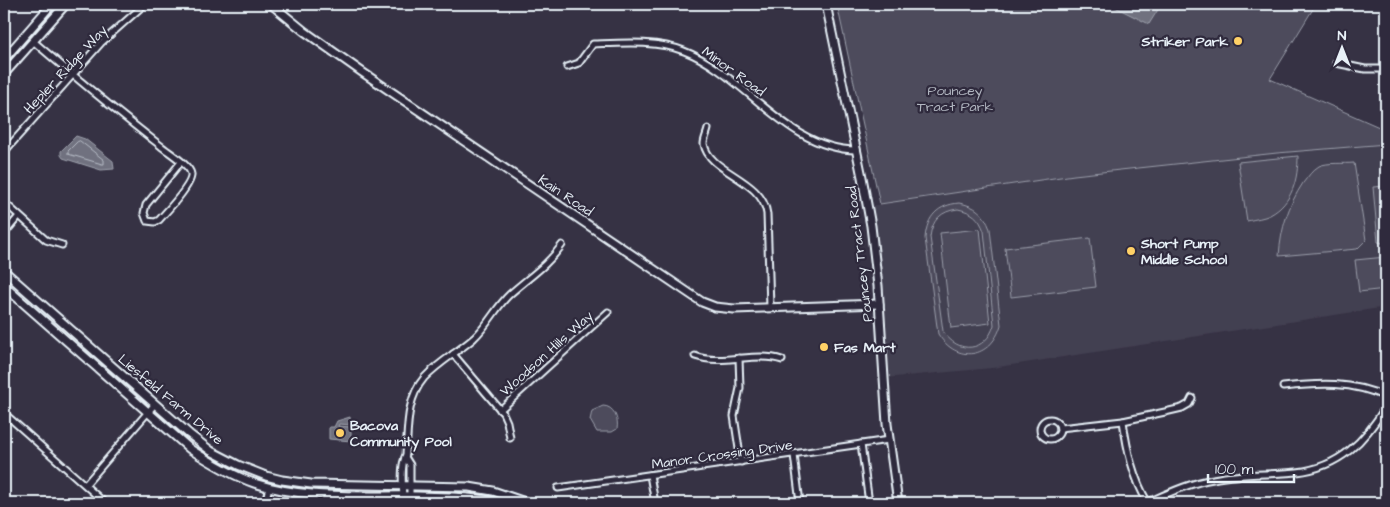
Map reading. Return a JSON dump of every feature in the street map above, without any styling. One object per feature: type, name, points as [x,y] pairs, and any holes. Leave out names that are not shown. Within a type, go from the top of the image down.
[{"type":"street","points":[[4,59],[52,4]]},
{"type":"street","points":[[4,74],[66,4]]},
{"type":"street","name":"Hepler Ridge Way","points":[[4,152],[101,43],[145,4]]},
{"type":"street","name":"Kain Road","points":[[271,4],[304,31],[354,66],[702,302],[722,309],[879,304]]},
{"type":"street","name":"Pouncey Tract Road","points":[[826,4],[871,226],[889,440],[898,503]]},
{"type":"street","points":[[33,41],[98,98],[181,162],[191,172],[190,183],[159,220],[155,222],[147,221],[144,213],[146,205],[181,162]]},
{"type":"street","name":"Minor Road","points":[[567,67],[579,63],[593,44],[634,44],[678,49],[710,64],[798,131],[833,147],[857,150]]},
{"type":"street","points":[[1336,63],[1365,69],[1386,70]]},
{"type":"street","points":[[708,129],[704,142],[713,159],[755,191],[764,202],[767,214],[770,307]]},
{"type":"street","points":[[4,202],[46,240],[62,244]]},
{"type":"street","points":[[4,234],[19,216]]},
{"type":"street","points":[[406,500],[406,486],[410,465],[406,457],[409,411],[417,389],[432,371],[475,337],[489,321],[494,310],[545,266],[562,245]]},
{"type":"street","name":"Liesfeld Farm Drive","points":[[4,271],[211,451],[238,465],[266,476],[311,484],[481,489],[528,503]]},
{"type":"street","name":"Liesfeld Farm Drive","points":[[4,286],[190,449],[235,475],[269,487],[315,494],[406,500],[469,498],[498,503]]},
{"type":"street","name":"Woodson Hills Way","points":[[500,410],[608,312]]},
{"type":"street","points":[[454,354],[500,410],[507,422],[510,438]]},
{"type":"street","points":[[696,356],[707,360],[771,357],[782,360]]},
{"type":"street","points":[[738,358],[740,388],[734,416],[741,462]]},
{"type":"street","points":[[1283,386],[1335,383],[1362,387],[1386,397]]},
{"type":"street","points":[[1060,428],[1123,421],[1182,408],[1189,404],[1192,398]]},
{"type":"street","points":[[86,484],[155,404]]},
{"type":"street","points":[[1123,421],[1129,458],[1148,503],[1184,487],[1212,479],[1295,472],[1327,464],[1348,452],[1364,439],[1386,406]]},
{"type":"street","points":[[4,413],[86,484],[105,503]]},
{"type":"street","name":"Manor Crossing Drive","points":[[558,488],[889,440]]},
{"type":"street","points":[[861,444],[869,503]]},
{"type":"street","points":[[794,455],[800,503]]},
{"type":"street","points":[[650,475],[654,503]]},
{"type":"street","points":[[265,503],[269,487]]},
{"type":"shaded area","name":"Short Pump Middle School","points":[[1386,144],[1386,307],[992,368],[884,378],[870,206],[1074,175],[1277,153]]},
{"type":"green space","name":"Pouncey Tract Park","points":[[837,4],[1316,4],[1270,79],[1379,127],[1386,134],[1386,144],[1277,153],[1074,175],[880,204]]},
{"type":"green space","points":[[1298,156],[1297,173],[1293,189],[1284,204],[1270,215],[1247,221],[1238,162]]},
{"type":"green space","points":[[1354,163],[1366,240],[1357,249],[1279,256],[1281,236],[1289,209],[1310,174],[1323,165]]},
{"type":"green space","points":[[1386,186],[1386,244],[1378,242],[1373,187]]},
{"type":"green space","points":[[959,203],[975,208],[985,219],[990,229],[1001,325],[990,345],[982,351],[973,353],[954,350],[938,334],[925,238],[931,218],[940,209]],"holes":[[[952,210],[963,210],[977,219],[984,231],[994,325],[985,341],[971,347],[956,344],[943,331],[930,237],[938,217]]]},
{"type":"green space","points":[[980,229],[990,323],[951,328],[940,233]]},
{"type":"green space","points":[[1090,238],[1096,287],[1011,297],[1005,248]]},
{"type":"green space","points":[[1386,257],[1386,289],[1359,292],[1355,260]]},
{"type":"green space","points":[[603,406],[610,408],[615,414],[617,429],[612,432],[597,432],[590,420],[592,411]]},
{"type":"water","points":[[1109,4],[1155,4],[1159,8],[1149,24]]},
{"type":"water","points":[[76,136],[85,139],[113,161],[114,169],[101,170],[63,158],[61,151]]},
{"type":"water","name":"Bacova Community Pool","points":[[350,417],[351,425],[339,424],[338,426],[351,427],[351,441],[329,439],[329,427],[334,427],[337,421]]},
{"type":"place","name":"Striker Park","points":[[1238,41]]},
{"type":"place","name":"Short Pump Middle School","points":[[1131,251]]},
{"type":"place","name":"Fas Mart","points":[[824,347]]},
{"type":"place","name":"Bacova Community Pool","points":[[340,433]]}]
